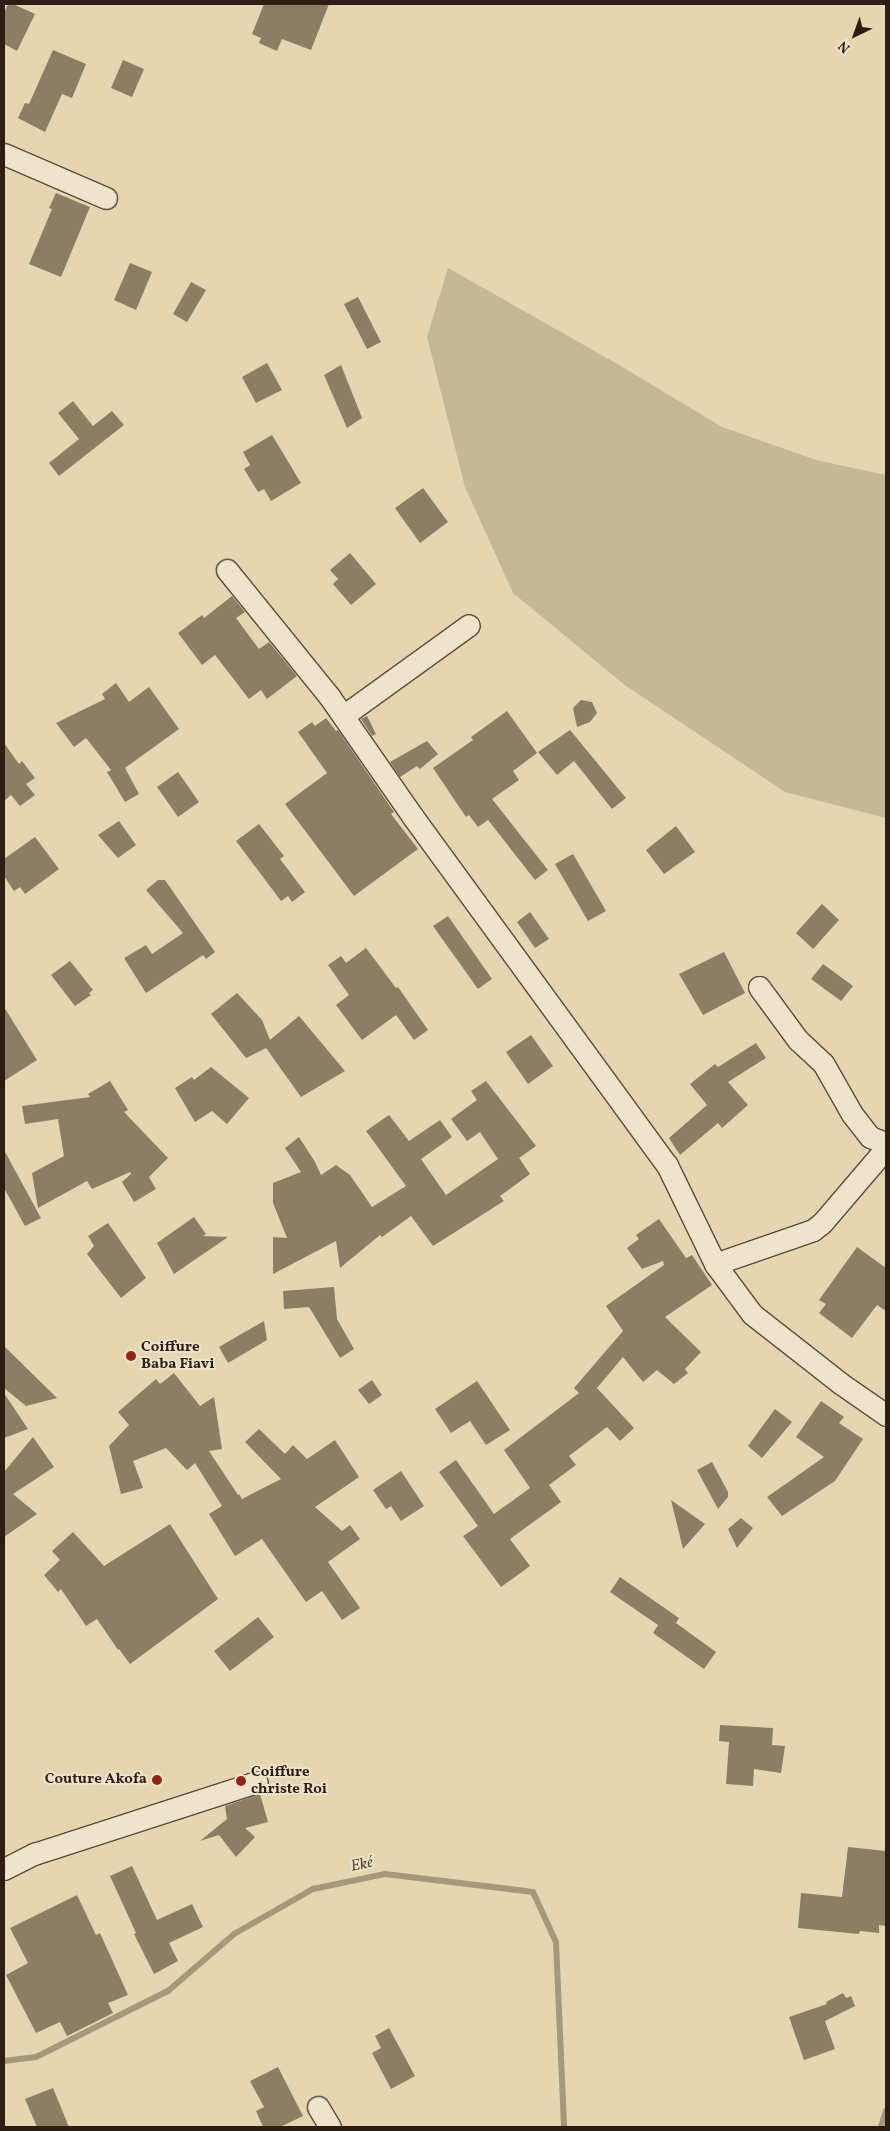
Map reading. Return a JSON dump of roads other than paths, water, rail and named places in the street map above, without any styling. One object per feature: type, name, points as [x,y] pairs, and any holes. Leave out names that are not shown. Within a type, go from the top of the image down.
[{"type":"street","points":[[4,154],[106,198]]},
{"type":"street","points":[[227,570],[343,716],[413,817],[667,1165],[715,1264],[752,1314],[840,1383],[886,1415]]},
{"type":"street","points":[[343,716],[469,625]]},
{"type":"street","points":[[759,987],[798,1040],[822,1063],[852,1114],[870,1137],[886,1143]]},
{"type":"street","points":[[715,1264],[814,1230],[886,1148]]},
{"type":"street","points":[[4,1869],[34,1854],[257,1782]]},
{"type":"street","points":[[318,2107],[330,2127]]},
{"type":"waterway","name":"Eké","points":[[4,2061],[36,2057],[168,1991],[234,1934],[313,1889],[385,1874],[533,1892],[556,1942],[564,2127]]},
{"type":"waterway","name":"Eké","points":[[881,2127],[886,2111]]},
{"type":"place","name":"Coiffure Baba Fiavi","points":[[131,1356]]},
{"type":"place","name":"Couture Akofa","points":[[157,1780]]},
{"type":"place","name":"Coiffure christe Roi","points":[[241,1781]]}]
